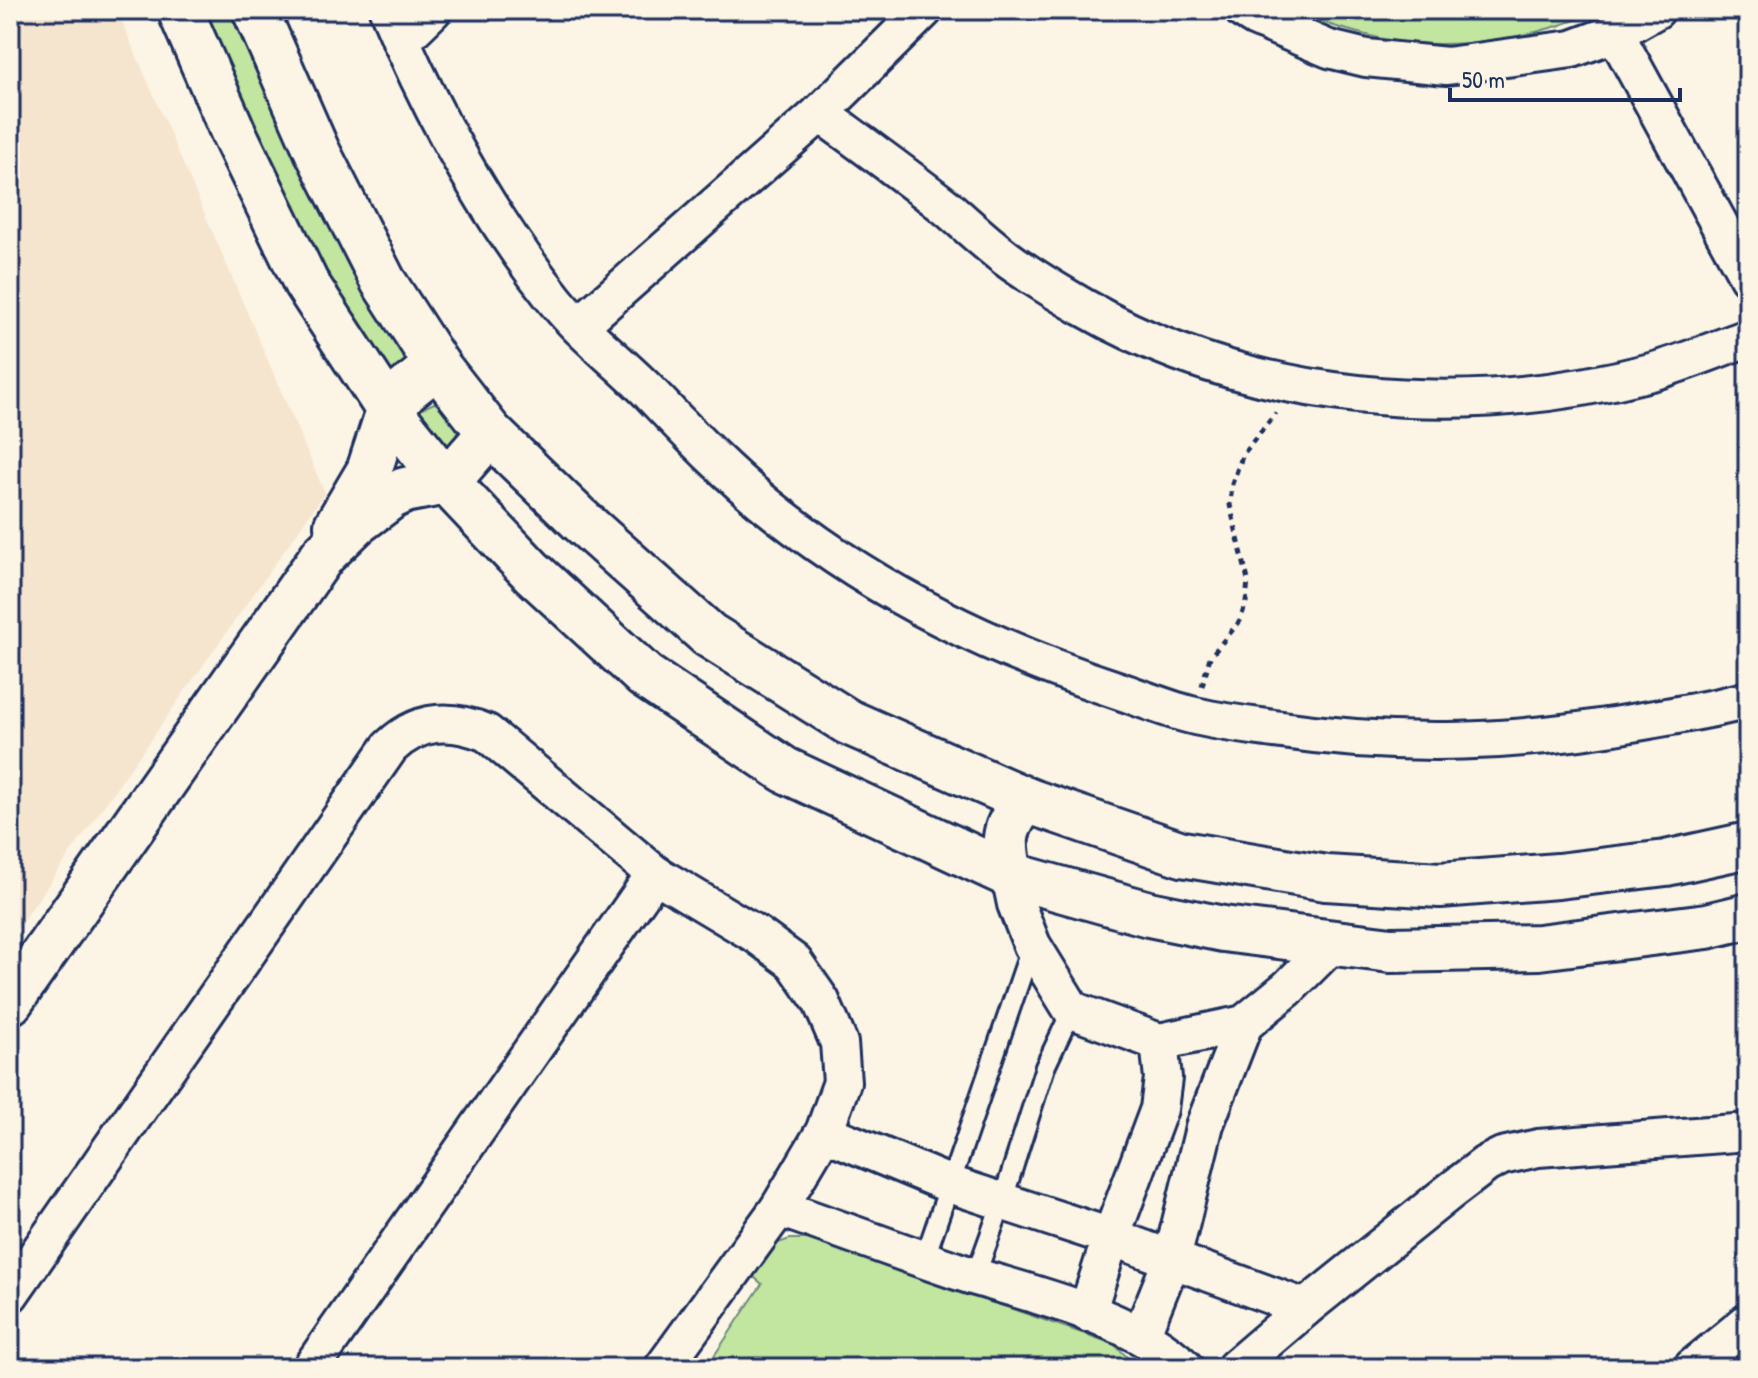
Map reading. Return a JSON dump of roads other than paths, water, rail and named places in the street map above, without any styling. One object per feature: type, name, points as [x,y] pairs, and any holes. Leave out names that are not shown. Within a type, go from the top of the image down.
[{"type":"street","points":[[180,10],[234,134],[306,283],[389,410],[447,482],[532,572],[645,676],[785,770],[1010,875],[1149,914],[1223,929],[1391,950],[1539,947],[1707,926],[1748,916]]},
{"type":"street","points":[[255,10],[317,151],[383,281],[437,365],[490,433],[579,519],[709,635],[848,722],[1026,800],[1182,854],[1326,878],[1440,885],[1558,876],[1666,863],[1748,845]]},
{"type":"street","points":[[433,10],[395,26],[447,133],[500,224],[556,301],[740,483],[820,546],[902,599],[958,629],[1048,668],[1193,716],[1333,737],[1425,743],[1502,740],[1588,731],[1748,700]]},
{"type":"street","points":[[579,326],[820,113],[924,10]]},
{"type":"street","points":[[1243,10],[1329,49],[1405,64],[1447,66],[1572,49],[1615,33],[1656,10]]},
{"type":"street","points":[[1615,33],[1748,277]]},
{"type":"street","points":[[820,113],[948,209],[1009,260],[1083,307],[1126,330],[1211,365],[1295,386],[1423,398],[1496,397],[1581,386],[1653,372],[1748,338]]},
{"type":"street","points":[[323,555],[328,540],[369,471],[389,410],[413,383],[437,365]]},
{"type":"street","points":[[10,1002],[323,555],[356,523],[392,496],[405,490],[447,482],[490,433]]},
{"type":"street","points":[[10,1294],[380,761],[402,736],[414,729],[433,723],[466,724],[487,733],[655,874],[757,935],[794,962],[821,1001],[839,1043],[842,1082],[824,1132],[779,1208],[663,1368]]},
{"type":"street","points":[[1026,800],[1012,818],[1004,840],[1016,904],[1032,945],[1072,1010],[1159,1042],[1244,1024],[1288,988],[1332,944],[1340,910],[1326,878]]},
{"type":"street","points":[[311,1368],[655,874]]},
{"type":"street","points":[[1141,1336],[1172,1259],[1205,1124],[1244,1024]]},
{"type":"street","points":[[1087,1313],[1111,1237],[1159,1109],[1163,1078],[1159,1042]]},
{"type":"street","points":[[824,1132],[949,1184],[1111,1237],[1305,1308]]},
{"type":"street","points":[[1235,1368],[1305,1308],[1486,1164],[1502,1156],[1538,1148],[1748,1132]]},
{"type":"street","points":[[779,1208],[924,1260],[1087,1313],[1155,1343],[1185,1368]]},
{"type":"street","points":[[1692,1368],[1748,1322]]},
{"type":"lane","points":[[924,1260],[1032,945]]},
{"type":"lane","points":[[975,1277],[1045,1067],[1072,1010]]}]
